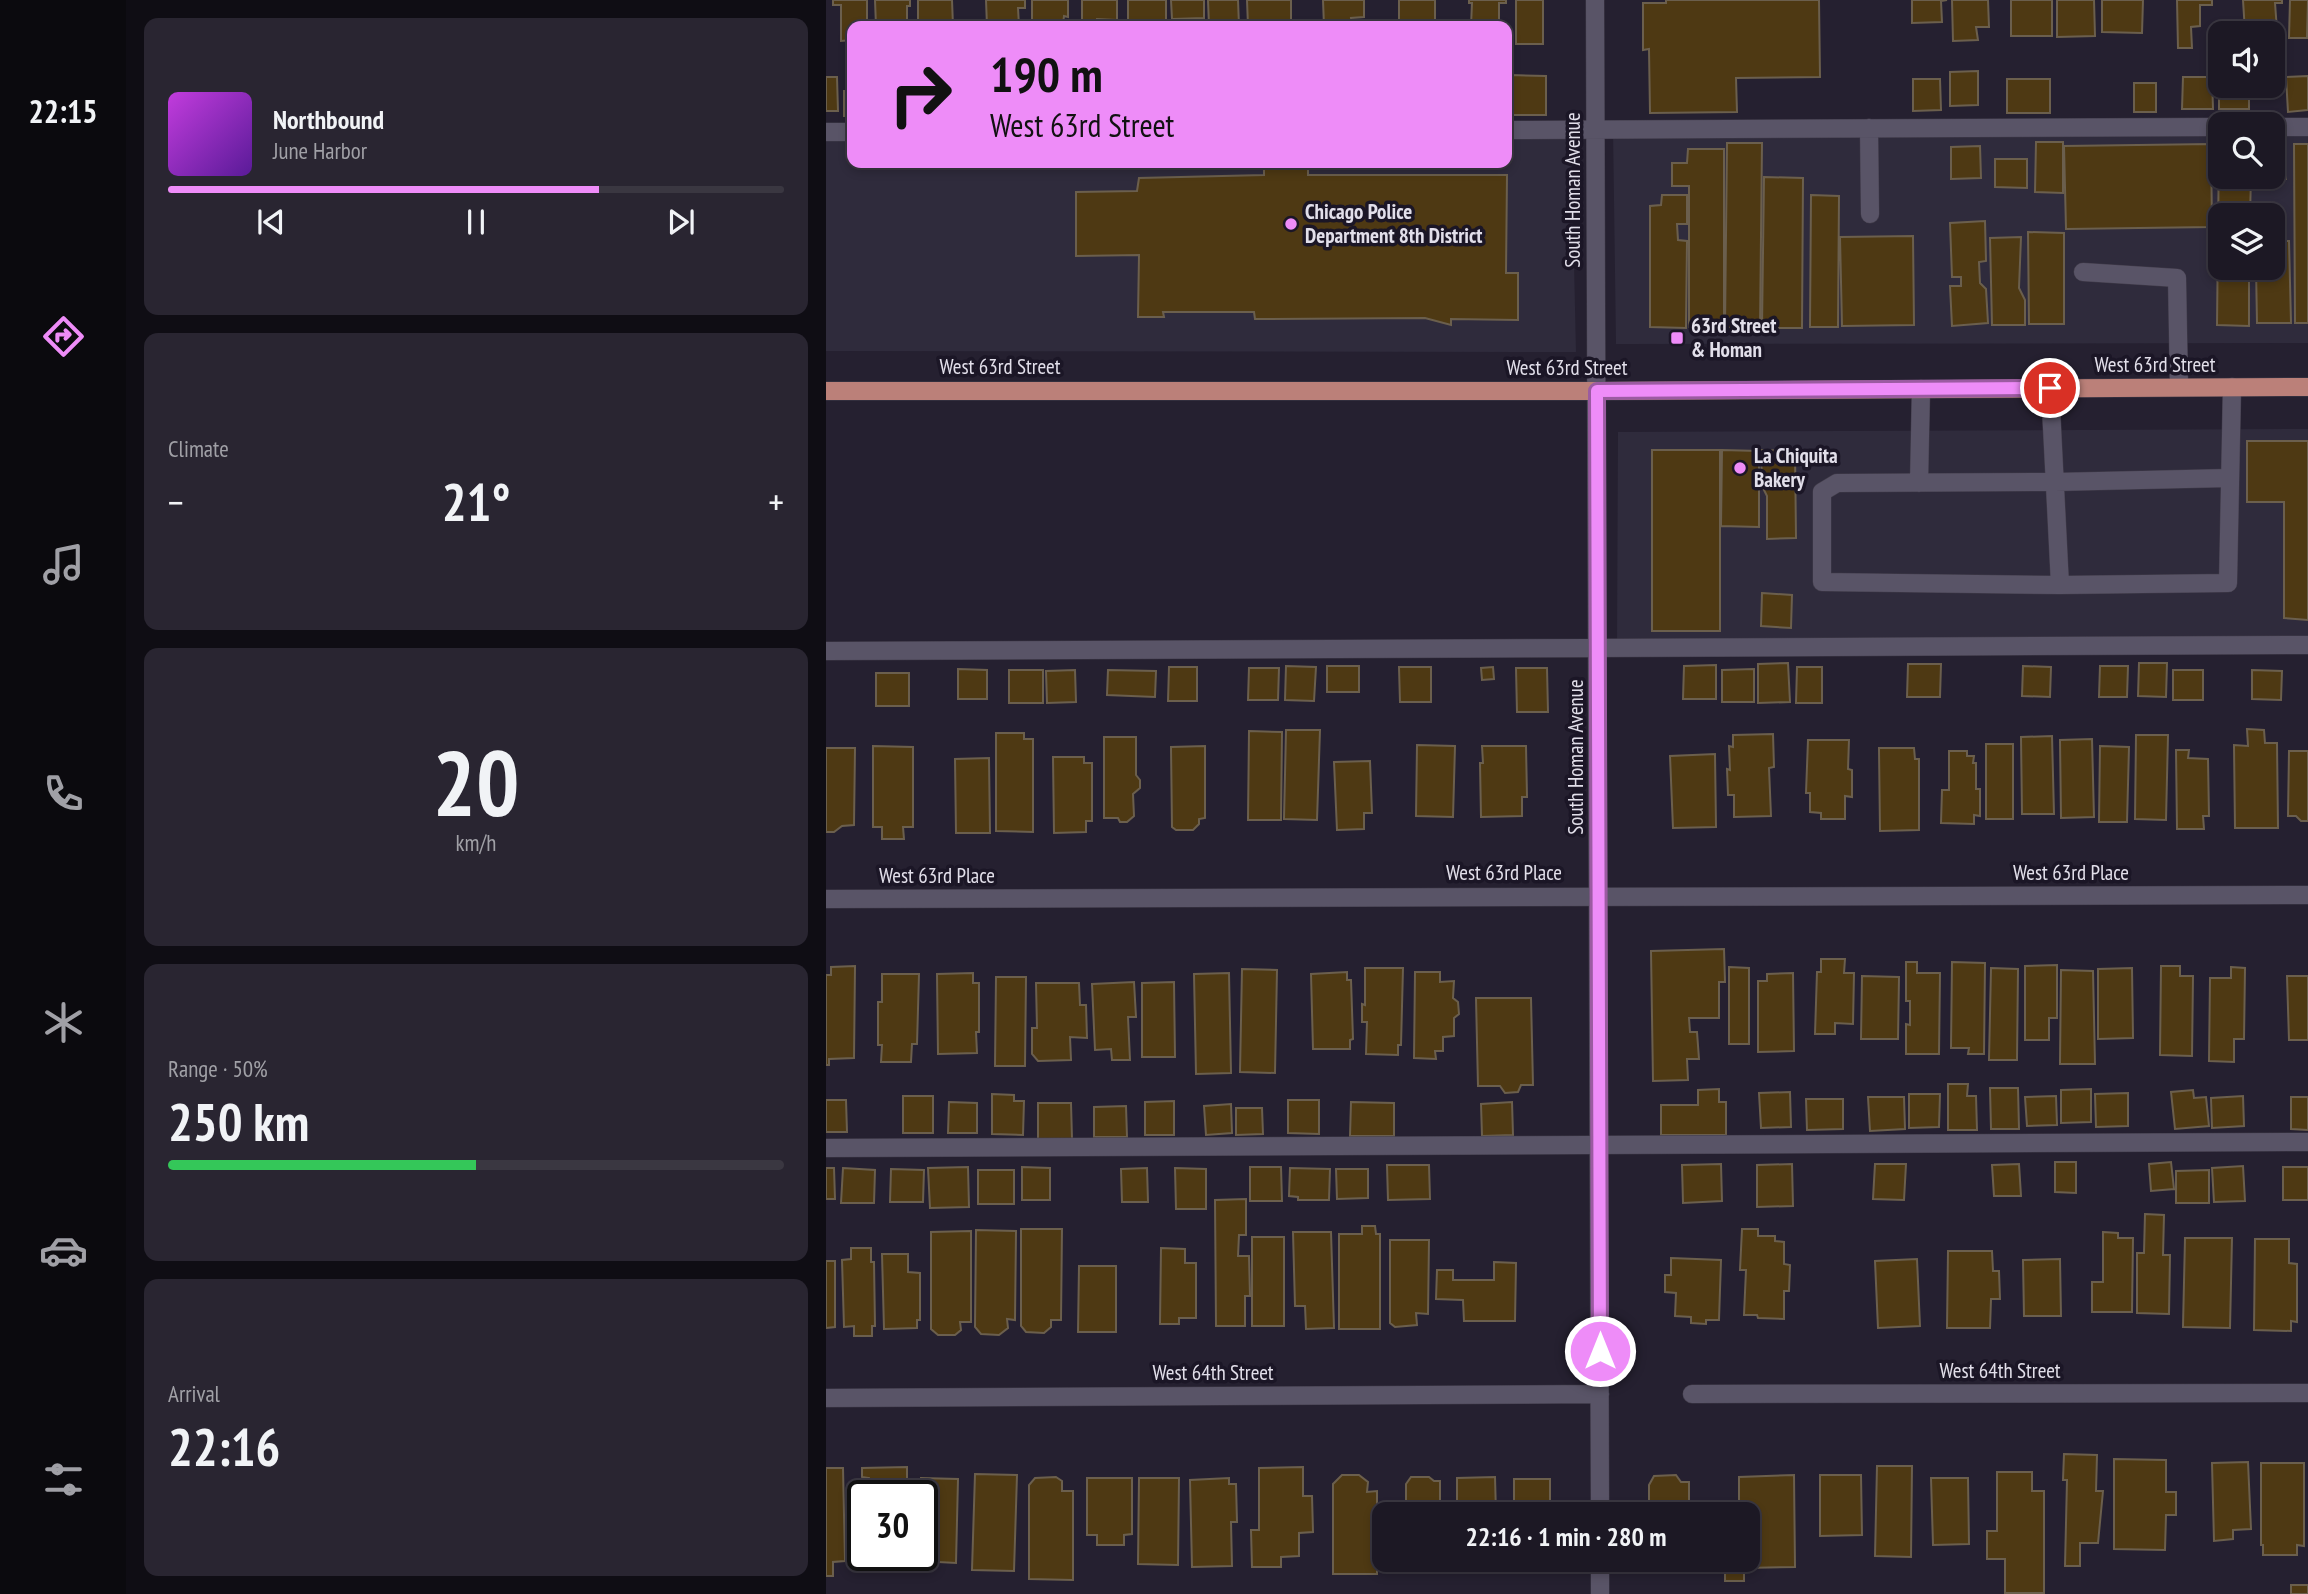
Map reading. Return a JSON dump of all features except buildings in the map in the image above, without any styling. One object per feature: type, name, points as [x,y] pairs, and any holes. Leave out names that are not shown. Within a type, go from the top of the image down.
[{"type":"main road","name":"West 63rd Street","points":[[826,391],[2308,387]]},
{"type":"street","name":"South Homan Avenue","points":[[1595,0],[1600,1502]]},
{"type":"street","points":[[1512,130],[2208,127]]},
{"type":"street","points":[[2285,127],[2308,127]]},
{"type":"street","points":[[1869,128],[1870,214]]},
{"type":"street","points":[[826,132],[847,132]]},
{"type":"street","points":[[2083,272],[2177,278],[2179,387]]},
{"type":"street","points":[[2229,478],[1836,483],[1822,492],[1822,582],[2060,585],[2228,583],[2232,387]]},
{"type":"street","points":[[2050,388],[2060,585]]},
{"type":"street","points":[[1919,483],[1921,389]]},
{"type":"street","points":[[826,651],[2308,645]]},
{"type":"street","name":"West 63rd Place","points":[[826,899],[2308,895]]},
{"type":"street","points":[[826,1148],[2308,1142]]},
{"type":"street","name":"West 64th Street","points":[[1692,1394],[2308,1393]]},
{"type":"street","name":"West 64th Street","points":[[826,1398],[1600,1394]]},
{"type":"street","points":[[1600,1572],[1600,1594]]},
{"type":"shaded area","points":[[2308,126],[2308,343],[1616,344],[1613,129],[2208,127],[2208,189],[2285,189],[2285,127]]},
{"type":"shaded area","points":[[1571,129],[1576,352],[826,351],[826,132],[847,132],[847,168],[1512,168],[1512,130]]},
{"type":"shaded area","points":[[2308,429],[2308,645],[1617,647],[1618,432]]},
{"type":"place","name":"Chicago Police Department 8th District","points":[[1291,224]]},
{"type":"place","name":"63rd Street & Homan","points":[[1677,338]]},
{"type":"place","name":"La Chiquita Bakery","points":[[1740,468]]},
{"type":"route","points":[[1600,1351],[1597,391],[2050,388]]}]
